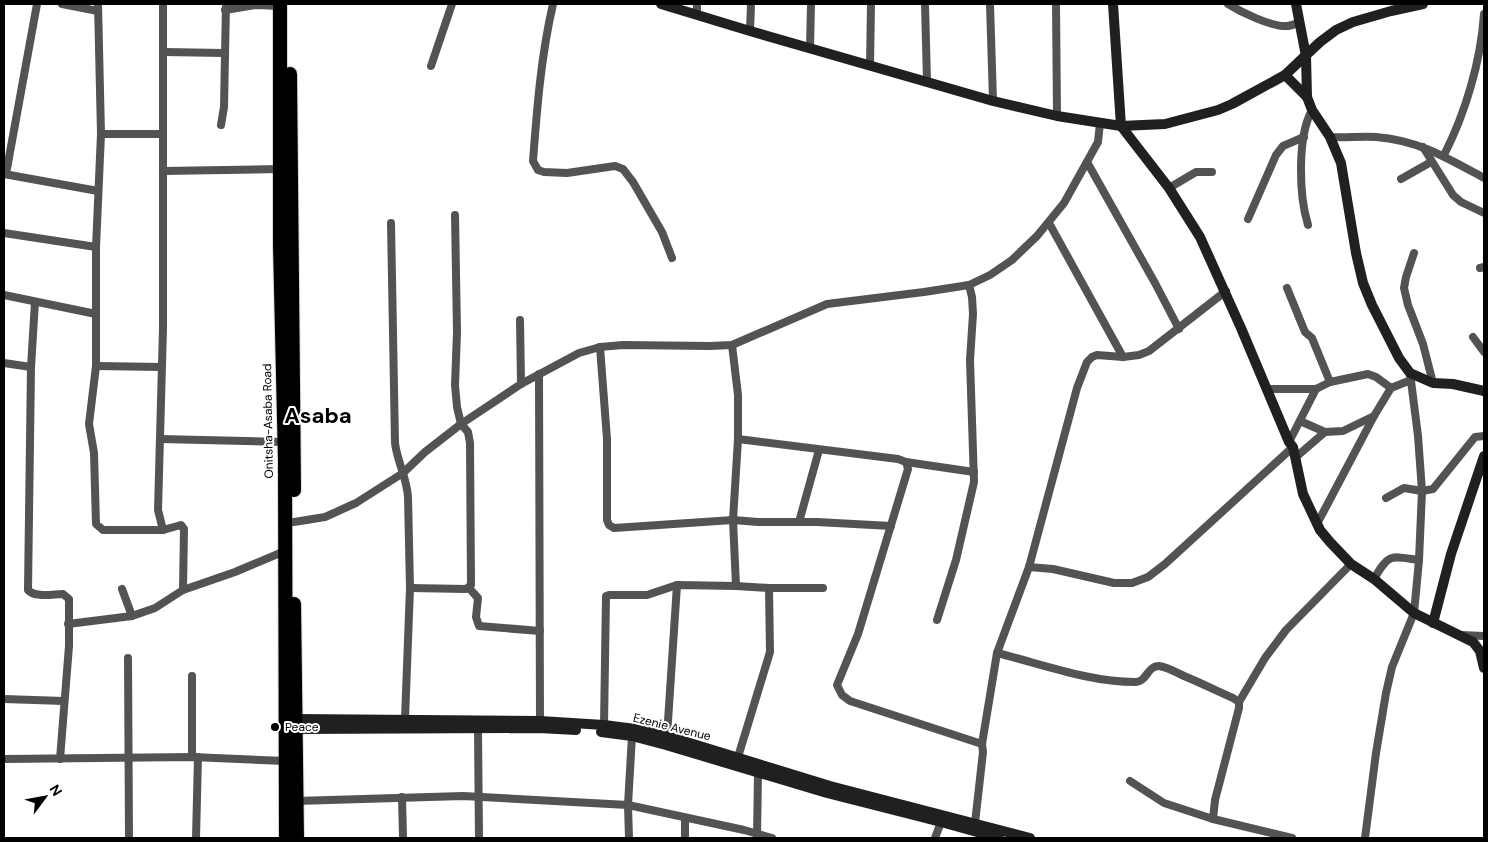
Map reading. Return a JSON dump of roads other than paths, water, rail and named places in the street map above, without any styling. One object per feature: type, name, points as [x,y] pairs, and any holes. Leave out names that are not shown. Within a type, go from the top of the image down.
[{"type":"highway","name":"Onitsha-Asaba Road","points":[[283,5],[280,170],[287,308],[284,442],[286,838]]},
{"type":"highway","points":[[283,5],[287,308],[294,522],[297,838]]},
{"type":"street","points":[[37,4],[5,174],[98,191]]},
{"type":"street","points":[[62,4],[98,7],[101,134],[96,247],[96,366],[89,424],[94,453],[96,524],[103,530],[163,530],[181,525],[184,528],[183,590]]},
{"type":"street","points":[[163,530],[158,510],[163,328],[164,4]]},
{"type":"street","points":[[431,66],[452,4]]},
{"type":"street","points":[[553,4],[545,41],[537,100],[534,165],[538,170],[544,172],[567,173],[614,166],[624,169],[662,232],[672,258]]},
{"type":"street","points":[[661,4],[697,9],[750,31],[993,101],[1057,116],[1121,126],[1166,124],[1218,110],[1247,97],[1285,74],[1336,30],[1352,22],[1423,4]]},
{"type":"street","points":[[750,31],[751,4]]},
{"type":"street","points":[[810,48],[811,4]]},
{"type":"street","points":[[870,65],[871,4]]},
{"type":"street","points":[[925,4],[927,81]]},
{"type":"street","points":[[990,4],[993,101]]},
{"type":"street","points":[[1056,4],[1057,116]]},
{"type":"street","points":[[1113,4],[1121,126],[1169,188],[1200,237],[1226,291],[1292,449],[1303,494],[1317,524],[1330,542],[1351,564],[1374,579],[1414,613],[1473,642],[1480,651],[1484,668]]},
{"type":"street","points":[[1228,4],[1242,12],[1278,26],[1288,27],[1298,23]]},
{"type":"street","points":[[1296,4],[1298,23],[1306,56],[1307,97],[1312,110],[1330,137],[1341,164],[1363,283],[1384,331],[1410,376],[1418,436],[1422,491],[1419,560],[1414,613],[1392,667],[1386,693],[1365,838]]},
{"type":"street","points":[[220,125],[224,107],[226,7],[283,5]]},
{"type":"street","points":[[1444,155],[1453,138],[1478,59],[1484,14]]},
{"type":"street","points":[[164,52],[224,53]]},
{"type":"street","points":[[1285,74],[1307,97]]},
{"type":"street","points":[[1308,225],[1303,202],[1301,171],[1306,121],[1312,110]]},
{"type":"street","points":[[294,522],[325,517],[356,503],[403,473],[425,452],[461,424],[521,384],[579,353],[600,347],[646,344],[732,345],[827,304],[969,285],[990,275],[1012,260],[1037,236],[1064,203],[1098,142],[1100,123]]},
{"type":"street","points":[[101,134],[163,134]]},
{"type":"street","points":[[1330,137],[1375,136],[1422,146],[1444,155],[1484,178]]},
{"type":"street","points":[[1248,219],[1276,155],[1284,146],[1304,137]]},
{"type":"street","points":[[1422,146],[1453,195],[1461,202],[1484,213]]},
{"type":"street","points":[[1087,162],[1179,329]]},
{"type":"street","points":[[1401,179],[1431,162]]},
{"type":"street","points":[[163,171],[280,170]]},
{"type":"street","points":[[1169,188],[1196,172],[1212,172]]},
{"type":"street","points":[[455,215],[456,407],[461,424],[468,432],[470,443],[471,581],[469,588]]},
{"type":"street","points":[[1049,223],[1123,357]]},
{"type":"street","points":[[391,224],[395,442],[396,456],[407,486],[408,497],[410,588],[405,719]]},
{"type":"street","points":[[4,233],[96,247]]},
{"type":"street","points":[[1414,253],[1404,288],[1408,305],[1423,344],[1433,382]]},
{"type":"street","points":[[937,620],[963,533],[971,499],[974,472],[970,360],[973,314],[969,285]]},
{"type":"street","points":[[1287,288],[1305,332],[1312,338],[1330,382]]},
{"type":"street","points":[[975,823],[984,752],[982,744],[997,653],[1029,567],[1075,398],[1087,362],[1097,355],[1123,357],[1139,355],[1149,351],[1226,291]]},
{"type":"street","points":[[4,295],[96,314]]},
{"type":"street","points":[[35,302],[31,367],[28,590],[35,594],[67,596],[69,605],[69,646],[60,759]]},
{"type":"street","points":[[520,320],[521,384]]},
{"type":"street","points":[[1473,337],[1484,352]]},
{"type":"street","points":[[732,345],[738,395],[738,439],[733,520],[736,586]]},
{"type":"street","points":[[600,347],[606,439],[607,520],[609,525],[614,528],[733,520],[891,526]]},
{"type":"street","points":[[4,363],[31,367]]},
{"type":"street","points":[[96,366],[161,367]]},
{"type":"street","points":[[539,374],[540,721]]},
{"type":"street","points":[[1266,389],[1316,389],[1330,382],[1368,374],[1376,377],[1390,388]]},
{"type":"street","points":[[1317,524],[1390,388],[1410,376],[1484,391]]},
{"type":"street","points":[[1292,449],[1300,421],[1316,389]]},
{"type":"street","points":[[1029,567],[1053,569],[1114,583],[1132,583],[1148,577],[1165,564],[1292,449],[1325,432],[1343,431],[1374,416]]},
{"type":"street","points":[[1300,421],[1325,432]]},
{"type":"street","points":[[1386,498],[1404,488],[1422,491],[1429,490],[1436,485],[1475,437],[1484,436]]},
{"type":"street","points":[[160,439],[284,442]]},
{"type":"street","points":[[738,439],[898,459],[906,462],[974,472]]},
{"type":"street","points":[[799,522],[818,450]]},
{"type":"street","points":[[1433,623],[1451,554],[1484,456]]},
{"type":"street","points":[[906,462],[908,470],[858,634],[837,681],[838,690],[850,701],[982,744]]},
{"type":"street","points":[[68,624],[132,616],[155,608],[183,590],[235,572],[285,551]]},
{"type":"street","points":[[1374,579],[1383,562],[1390,558],[1419,560]]},
{"type":"street","points":[[1213,819],[1215,800],[1239,702],[1264,658],[1286,630],[1351,564]]},
{"type":"street","points":[[667,736],[677,585]]},
{"type":"street","points":[[604,725],[605,598],[609,595],[647,595],[677,585],[823,588]]},
{"type":"street","points":[[410,588],[469,588],[478,598],[476,617],[478,626],[540,631]]},
{"type":"street","points":[[738,757],[770,652],[769,588]]},
{"type":"street","points":[[122,589],[132,616]]},
{"type":"street","points":[[1458,635],[1484,636]]},
{"type":"street","points":[[997,653],[1085,676],[1138,682],[1143,679],[1149,670],[1159,666],[1239,702]]},
{"type":"street","points":[[128,658],[129,838]]},
{"type":"street","points":[[192,676],[196,838]]},
{"type":"street","points":[[4,699],[64,700]]},
{"type":"street","name":"Ezenie Avenue","points":[[295,724],[405,719],[540,721],[635,729],[667,736],[738,757],[827,793],[999,838]]},
{"type":"street","name":"Ezenie Avenue","points":[[295,724],[478,729],[539,728],[605,732],[632,736],[758,773],[830,786],[1030,838]]},
{"type":"street","points":[[478,729],[479,838]]},
{"type":"street","points":[[629,838],[628,805],[632,736]]},
{"type":"street","points":[[4,759],[195,757],[286,761]]},
{"type":"street","points":[[757,836],[758,773]]},
{"type":"street","points":[[1130,781],[1164,803],[1213,819],[1292,838]]},
{"type":"street","points":[[296,801],[463,796],[628,805],[772,838]]},
{"type":"street","points":[[402,797],[404,838]]},
{"type":"street","points":[[685,818],[686,838]]},
{"type":"street","points":[[935,838],[941,822]]},
{"type":"place","name":"Peace","points":[[275,727]]},
{"type":"district","name":"Asaba","points":[[318,415]]}]
